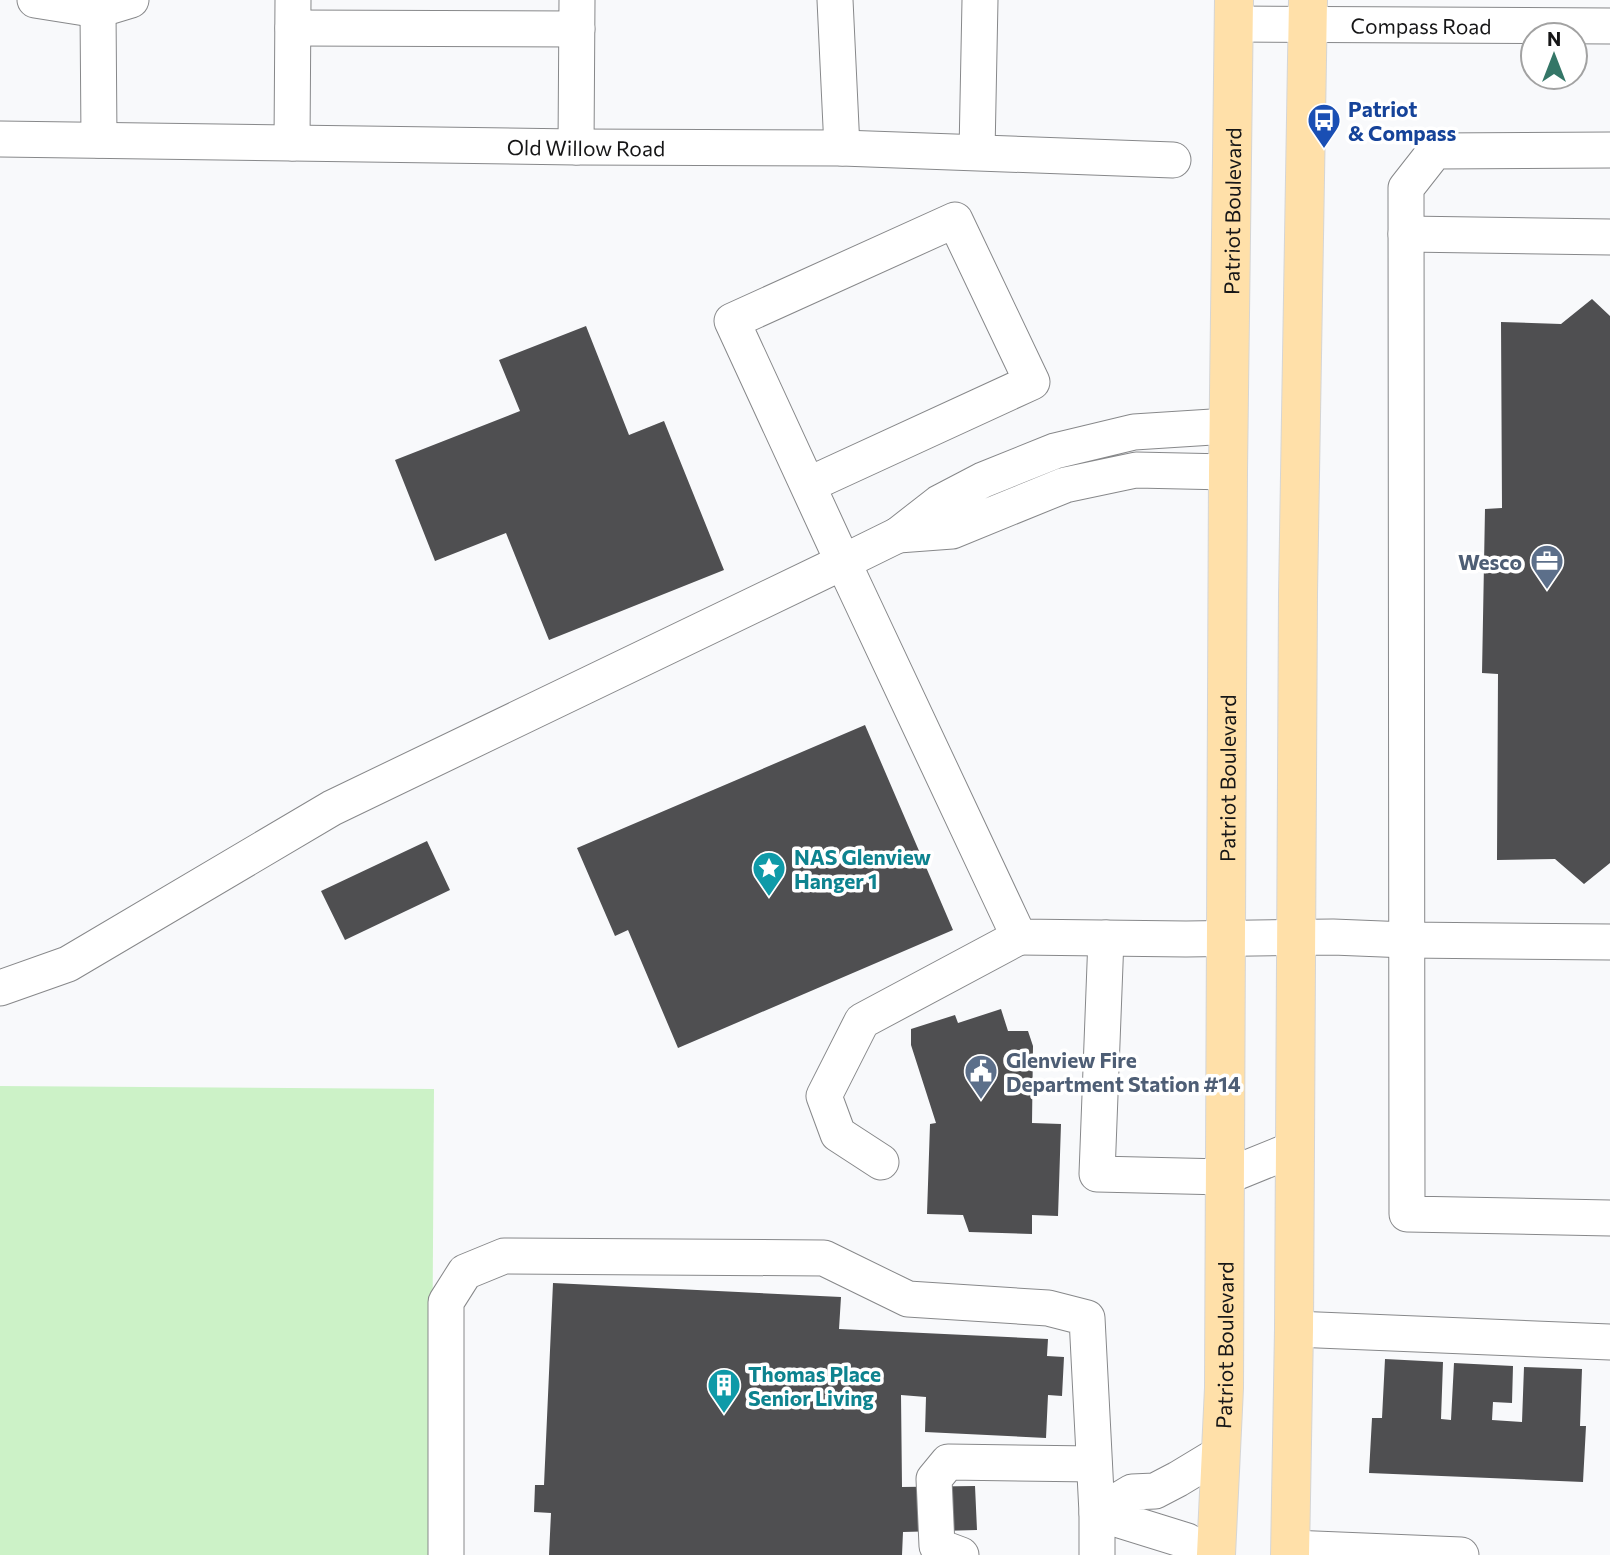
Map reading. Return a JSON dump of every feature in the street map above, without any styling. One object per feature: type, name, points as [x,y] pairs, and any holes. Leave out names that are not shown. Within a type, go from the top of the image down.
[{"type":"main road","name":"Patriot Boulevard","points":[[1216,1555],[1224,1388],[1227,472],[1234,12]]},
{"type":"main road","points":[[1290,1551],[1294,1329],[1298,594],[1308,12]]},
{"type":"street","points":[[35,0],[98,10],[131,0]]},
{"type":"street","points":[[835,0],[842,148]]},
{"type":"street","points":[[977,152],[980,0]]},
{"type":"street","points":[[98,10],[99,140]]},
{"type":"street","name":"Compass Road","points":[[1234,12],[1308,12],[1610,26]]},
{"type":"street","points":[[292,143],[293,14],[577,15],[576,146]]},
{"type":"street","name":"Old Willow Road","points":[[0,139],[842,148],[1173,160]]},
{"type":"street","points":[[1610,150],[1434,151],[1406,188],[1407,1214],[1610,1218]]},
{"type":"street","points":[[808,485],[1032,382],[955,220],[732,321],[843,562],[1019,937]]},
{"type":"street","points":[[1406,234],[1610,237]]},
{"type":"street","points":[[0,988],[68,964],[332,808],[898,535],[939,503],[983,480],[1055,451],[1135,432],[1228,426]]},
{"type":"street","points":[[898,535],[952,531],[1065,485],[1136,470],[1227,472]]},
{"type":"street","points":[[881,1162],[838,1134],[824,1096],[862,1021],[1019,937],[1333,937],[1610,942]]},
{"type":"street","points":[[1106,938],[1097,1174],[1225,1177],[1294,1149]]},
{"type":"street","points":[[446,1555],[446,1302],[465,1272],[504,1256],[824,1258],[908,1299],[1048,1308],[1087,1318],[1097,1555]]},
{"type":"street","points":[[1294,1329],[1610,1342]]},
{"type":"street","points":[[1097,1513],[1132,1492],[1155,1491],[1221,1453]]},
{"type":"street","points":[[961,1555],[937,1546],[934,1479],[948,1462],[1094,1464]]},
{"type":"street","points":[[1097,1513],[1187,1541],[1210,1555]]},
{"type":"street","points":[[1290,1551],[1461,1555]]},
{"type":"green space","points":[[0,1086],[434,1089],[431,1555],[0,1555]]},
{"type":"building","name":"Wesco","points":[[1592,299],[1610,316],[1610,863],[1584,884],[1555,859],[1497,860],[1498,674],[1482,673],[1485,509],[1502,508],[1501,322],[1561,324]]},
{"type":"building","points":[[586,326],[629,435],[664,421],[724,570],[549,640],[506,533],[435,561],[395,460],[520,411],[499,360]]},
{"type":"building","points":[[865,725],[953,930],[678,1048],[628,930],[615,936],[577,848]]},
{"type":"building","points":[[427,841],[450,890],[345,940],[321,891]]},
{"type":"building","name":"Glenview Fire Department Station #14","points":[[1001,1009],[1008,1031],[1028,1031],[1033,1046],[1032,1123],[1061,1124],[1058,1216],[1032,1215],[1032,1234],[969,1232],[963,1215],[927,1214],[930,1124],[936,1123],[911,1045],[911,1029],[955,1015],[958,1023]]},
{"type":"building","name":"Thomas Place Senior Living","points":[[553,1283],[841,1297],[839,1329],[1048,1339],[1047,1356],[1064,1357],[1062,1396],[1048,1395],[1046,1438],[925,1432],[926,1397],[901,1395],[902,1487],[975,1486],[977,1530],[903,1532],[902,1555],[549,1555],[551,1513],[534,1512],[535,1485],[544,1485]]},
{"type":"building","points":[[1385,1359],[1443,1362],[1441,1419],[1451,1420],[1454,1363],[1513,1366],[1512,1403],[1493,1402],[1492,1420],[1522,1422],[1524,1367],[1582,1369],[1580,1426],[1586,1426],[1583,1482],[1369,1473],[1372,1418],[1382,1418]]},
{"type":"place","name":"Patriot & Compass","points":[[1324,150]]},
{"type":"place","name":"Wesco","points":[[1547,591]]},
{"type":"place","name":"NAS Glenview Hanger 1","points":[[769,898]]},
{"type":"place","name":"Glenview Fire Department Station #14","points":[[981,1101]]},
{"type":"place","name":"Thomas Place Senior Living","points":[[724,1415]]}]
